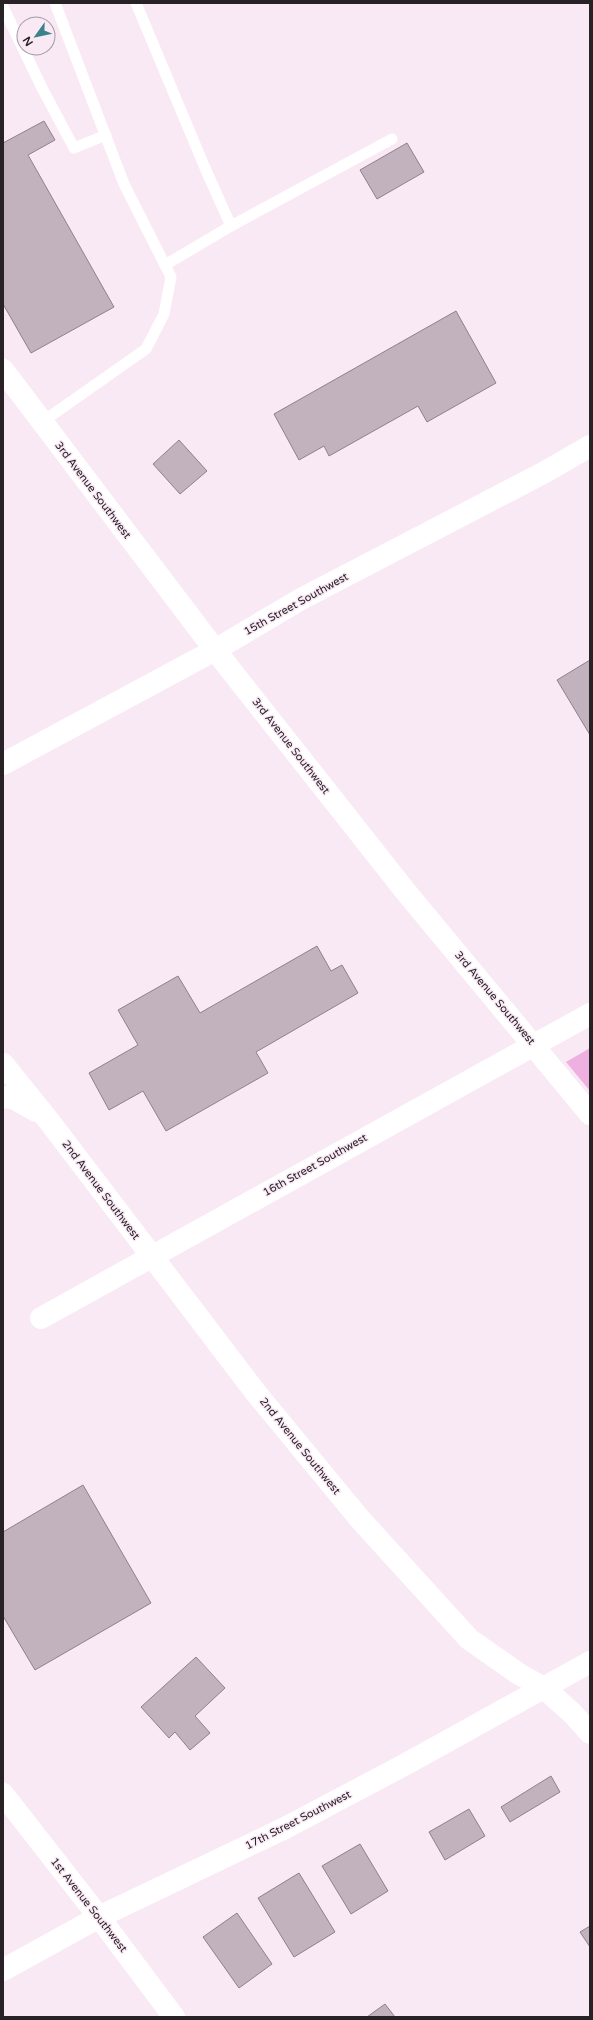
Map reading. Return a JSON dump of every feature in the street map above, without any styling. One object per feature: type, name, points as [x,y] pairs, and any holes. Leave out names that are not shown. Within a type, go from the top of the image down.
[{"type":"street","name":"3rd Avenue Southwest","points":[[3,370],[215,650],[406,892],[590,1114]]},
{"type":"street","name":"15th Street Southwest","points":[[3,764],[215,650],[301,598],[545,472],[590,446]]},
{"type":"street","name":"16th Street Southwest","points":[[41,1318],[590,1014]]},
{"type":"street","name":"2nd Avenue Southwest","points":[[3,1064],[49,1120],[256,1393],[359,1518],[469,1639],[519,1674],[544,1688],[572,1713],[590,1733]]},
{"type":"street","name":"2nd Avenue Southwest","points":[[3,1097],[13,1098],[25,1103],[49,1120]]},
{"type":"street","name":"17th Street Southwest","points":[[3,1970],[99,1917],[285,1828],[406,1764],[590,1662]]},
{"type":"street","name":"1st Avenue Southwest","points":[[3,1794],[99,1917],[174,2017]]},
{"type":"lane","points":[[42,422],[146,349],[164,314],[171,277],[124,184],[54,3]]},
{"type":"lane","points":[[136,3],[231,226]]},
{"type":"lane","points":[[3,7],[42,88],[74,148],[106,135]]},
{"type":"lane","points":[[165,265],[231,226],[392,139]]},
{"type":"shaded area","points":[[590,1048],[590,1091],[566,1062]]},
{"type":"building","points":[[44,121],[55,140],[28,155],[114,307],[31,353],[3,304],[3,143]]},
{"type":"building","points":[[407,143],[424,172],[377,199],[360,170]]},
{"type":"building","points":[[456,311],[496,383],[427,422],[418,406],[329,456],[324,446],[299,460],[274,414]]},
{"type":"building","points":[[179,440],[207,471],[180,494],[153,464]]},
{"type":"building","points":[[590,660],[590,735],[557,680]]},
{"type":"building","points":[[317,946],[331,971],[342,965],[358,993],[256,1052],[268,1073],[166,1131],[143,1091],[109,1110],[89,1073],[138,1045],[118,1010],[178,976],[200,1013]]},
{"type":"building","points":[[83,1485],[151,1603],[35,1670],[3,1616],[3,1532]]},
{"type":"building","points":[[196,1657],[225,1688],[195,1716],[210,1733],[190,1750],[175,1732],[169,1738],[141,1707]]},
{"type":"building","points":[[551,1776],[560,1792],[510,1822],[501,1807]]},
{"type":"building","points":[[469,1809],[485,1836],[445,1860],[429,1832]]},
{"type":"building","points":[[360,1844],[388,1891],[351,1914],[322,1866]]},
{"type":"building","points":[[299,1873],[335,1932],[294,1957],[258,1898]]},
{"type":"building","points":[[237,1913],[272,1964],[239,1988],[203,1937]]},
{"type":"building","points":[[590,1926],[590,1947],[580,1932]]},
{"type":"building","points":[[385,2004],[395,2017],[367,2017]]}]
